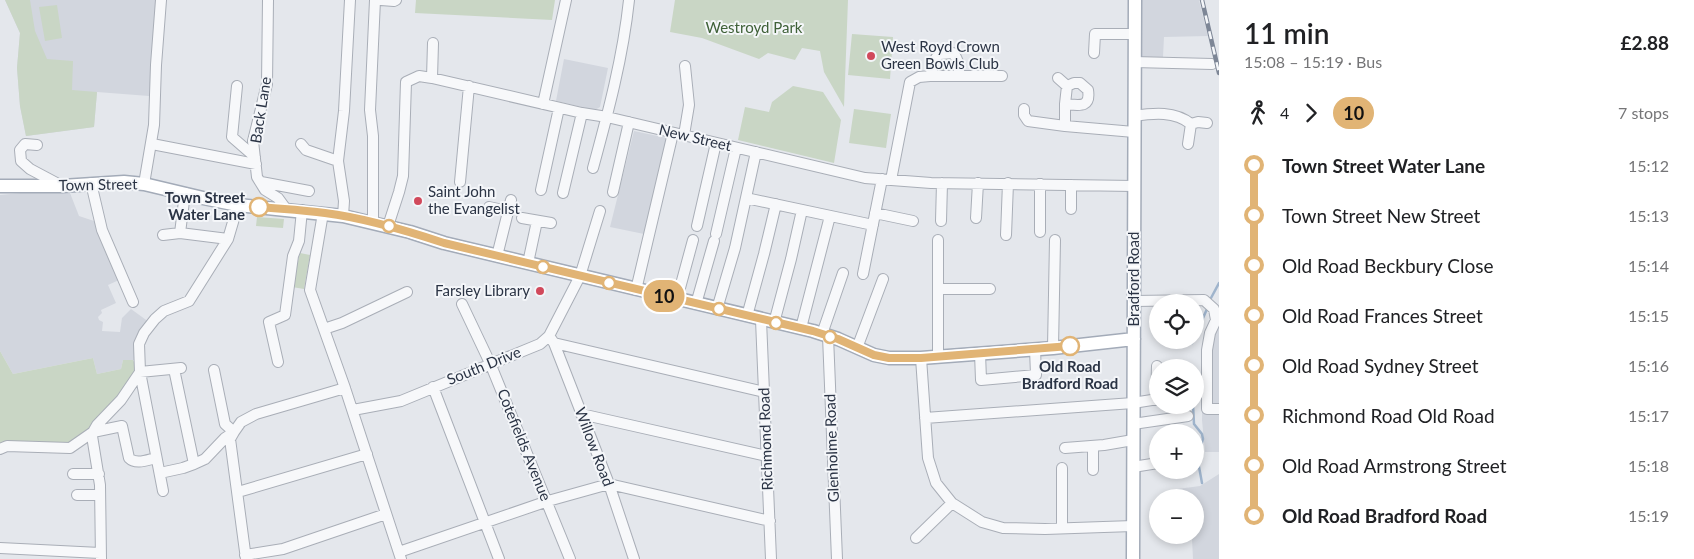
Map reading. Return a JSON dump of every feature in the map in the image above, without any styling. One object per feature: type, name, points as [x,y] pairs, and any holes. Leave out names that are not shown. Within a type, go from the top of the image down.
[{"type":"main road","name":"Bradford Road","points":[[1133,559],[1135,0]]},
{"type":"main road","name":"Town Street","points":[[0,186],[62,186],[124,182],[144,184],[238,204],[323,212],[373,222],[444,243],[800,328],[825,335],[874,355],[889,358],[921,358],[1053,348],[1134,339]]},
{"type":"street","points":[[144,184],[152,144],[161,0]]},
{"type":"street","name":"Back Lane","points":[[261,182],[258,177],[253,141],[267,84],[268,0]]},
{"type":"street","points":[[373,222],[373,136],[370,110],[375,0]]},
{"type":"street","points":[[381,0],[396,0]]},
{"type":"street","points":[[543,104],[566,0]]},
{"type":"street","points":[[593,168],[607,117],[627,20],[629,0]]},
{"type":"street","points":[[343,216],[344,201],[338,161],[344,111],[352,2]]},
{"type":"street","points":[[1094,53],[1095,34],[1135,34]]},
{"type":"street","points":[[432,78],[433,43]]},
{"type":"street","points":[[930,76],[936,58],[940,54],[953,53],[959,65],[959,76]]},
{"type":"street","points":[[1134,62],[1212,64]]},
{"type":"street","points":[[636,290],[678,134],[688,105],[685,66]]},
{"type":"street","name":"New Street","points":[[388,226],[400,192],[406,82],[419,76],[629,122],[865,178],[942,183],[1134,186]]},
{"type":"street","points":[[862,274],[875,213],[897,151],[910,82],[920,77],[930,76],[1002,76]]},
{"type":"street","points":[[1058,78],[1067,86]]},
{"type":"street","points":[[1065,104],[1083,105],[1089,96],[1088,90],[1080,83],[1067,86]]},
{"type":"street","points":[[237,86],[232,136],[256,160]]},
{"type":"street","points":[[460,182],[468,86]]},
{"type":"street","points":[[1065,126],[1067,86]]},
{"type":"street","points":[[541,190],[559,108]]},
{"type":"street","points":[[1024,109],[1024,116],[1028,121],[1134,132]]},
{"type":"street","points":[[563,194],[582,113]]},
{"type":"street","points":[[1134,116],[1153,113],[1170,114],[1191,124],[1198,122],[1207,123]]},
{"type":"street","points":[[613,192],[629,122]]},
{"type":"street","points":[[1188,144],[1191,124]]},
{"type":"street","points":[[697,226],[716,143]]},
{"type":"street","points":[[37,145],[25,144],[20,150],[21,161],[30,169],[62,186]]},
{"type":"street","points":[[152,144],[256,160]]},
{"type":"street","points":[[301,144],[306,150],[338,161]]},
{"type":"street","points":[[696,304],[715,237],[736,148]]},
{"type":"street","points":[[718,309],[756,152]]},
{"type":"street","points":[[261,182],[307,188]]},
{"type":"street","points":[[261,182],[265,190],[278,198],[286,209]]},
{"type":"street","points":[[91,183],[102,230],[133,302]]},
{"type":"street","points":[[941,221],[942,183]]},
{"type":"street","points":[[976,218],[978,183]]},
{"type":"street","points":[[1006,234],[1008,183]]},
{"type":"street","points":[[1040,184],[1040,232]]},
{"type":"street","points":[[1071,185],[1071,209]]},
{"type":"street","points":[[180,233],[185,194]]},
{"type":"street","points":[[746,198],[872,225]]},
{"type":"street","points":[[497,256],[510,200]]},
{"type":"street","points":[[163,491],[140,372],[139,344],[144,333],[155,319],[164,312],[189,301],[228,239],[238,204]]},
{"type":"street","points":[[746,316],[776,204]]},
{"type":"street","points":[[489,207],[508,211]]},
{"type":"street","points":[[278,362],[269,322],[285,315],[293,256],[299,241],[302,210]]},
{"type":"street","points":[[774,323],[802,210]]},
{"type":"street","points":[[600,211],[580,276],[551,340],[764,392]]},
{"type":"street","points":[[323,212],[310,290],[353,410],[400,556],[486,522],[548,501],[608,484],[770,521]]},
{"type":"street","points":[[875,213],[913,221]]},
{"type":"street","points":[[800,328],[830,216]]},
{"type":"street","points":[[522,218],[551,223]]},
{"type":"street","points":[[528,263],[537,221]]},
{"type":"street","points":[[163,236],[180,233],[228,239]]},
{"type":"street","points":[[677,299],[693,240]]},
{"type":"street","points":[[938,240],[938,356]]},
{"type":"street","points":[[1053,348],[1054,240]]},
{"type":"street","points":[[825,335],[843,273]]},
{"type":"street","points":[[857,348],[883,279]]},
{"type":"street","points":[[938,289],[990,289]]},
{"type":"street","points":[[324,329],[342,323],[407,292]]},
{"type":"street","points":[[1134,301],[1204,300],[1211,304],[1214,308],[1216,320],[1210,333],[1207,350],[1207,409],[1219,409]]},
{"type":"street","name":"Cotefields Avenue","points":[[462,304],[490,363],[548,501],[570,559]]},
{"type":"street","name":"Richmond Road","points":[[761,320],[771,559]]},
{"type":"street","name":"Glenholme Road","points":[[825,335],[837,559]]},
{"type":"street","name":"South Drive","points":[[353,410],[401,401],[490,363],[551,340]]},
{"type":"street","name":"Willow Road","points":[[551,340],[608,484],[634,559]]},
{"type":"street","points":[[980,353],[981,380],[1036,375],[1034,349]]},
{"type":"street","points":[[921,358],[928,458],[936,483],[952,502],[982,522],[1003,528],[1045,529],[1133,526]]},
{"type":"street","points":[[140,372],[178,369],[194,464]]},
{"type":"street","points":[[214,370],[225,424],[234,432]]},
{"type":"street","points":[[0,449],[7,446],[70,448],[93,432],[121,400],[140,372]]},
{"type":"street","points":[[433,387],[499,559]]},
{"type":"street","points":[[345,388],[256,414],[241,422],[234,432],[230,439],[246,557],[283,549],[386,514]]},
{"type":"street","points":[[925,418],[1149,401]]},
{"type":"street","points":[[581,414],[767,456]]},
{"type":"street","points":[[1133,424],[1188,416]]},
{"type":"street","points":[[93,432],[122,426],[129,458],[137,462],[156,458]]},
{"type":"street","points":[[0,548],[101,556],[99,474],[92,436],[93,432]]},
{"type":"street","points":[[160,473],[194,464],[205,459],[225,438],[234,432]]},
{"type":"street","points":[[1065,448],[1133,440]]},
{"type":"street","points":[[1092,470],[1093,446]]},
{"type":"street","points":[[238,492],[367,454]]},
{"type":"street","points":[[1133,467],[1149,464]]},
{"type":"street","points":[[1062,468],[1062,527]]},
{"type":"street","points":[[73,474],[99,474]]},
{"type":"street","points":[[77,495],[100,495]]},
{"type":"street","points":[[916,538],[952,502]]},
{"type":"shaded area","points":[[5,0],[156,0],[149,96],[97,92],[94,127],[26,136],[20,106],[17,68],[20,33]]},
{"type":"shaded area","points":[[1137,0],[1199,0],[1208,36],[1164,37],[1163,57],[1137,57]]},
{"type":"shaded area","points":[[564,59],[608,68],[600,107],[595,110],[556,101]]},
{"type":"shaded area","points":[[634,131],[667,138],[644,234],[610,227]]},
{"type":"shaded area","points":[[32,192],[70,193],[79,216],[94,221],[119,280],[108,285],[116,303],[101,310],[102,313],[98,317],[103,322],[102,331],[120,332],[122,318],[131,309],[149,322],[138,360],[123,360],[121,369],[97,374],[93,358],[13,374],[0,351],[0,195]]},
{"type":"shaded area","points":[[1219,322],[1219,452],[1205,452],[1204,424],[1202,420],[1202,414],[1204,414],[1204,344]]},
{"type":"shaded area","points":[[1219,474],[1219,559],[1193,559],[1192,544],[1204,544],[1204,489],[1178,489],[1200,486]]},
{"type":"green space","points":[[5,0],[30,0],[35,31],[47,59],[73,61],[72,90],[97,92],[94,127],[26,136],[20,106],[17,68],[20,33]]},
{"type":"green space","points":[[416,0],[555,0],[552,20],[415,13]]},
{"type":"green space","name":"Westroyd Park","points":[[675,0],[848,0],[844,107],[824,72],[820,51],[802,48],[795,60],[768,53],[759,59],[702,38],[670,32]]},
{"type":"green space","points":[[57,5],[62,38],[45,41],[39,7]]},
{"type":"green space","name":"West Royd Crown Green Bowls Club","points":[[852,34],[893,37],[890,79],[848,75]]},
{"type":"green space","points":[[945,57],[954,59],[954,71],[942,72],[939,66],[941,60]]},
{"type":"green space","points":[[793,86],[823,92],[841,120],[834,163],[738,140],[745,107],[769,112],[772,102]]},
{"type":"green space","points":[[854,109],[891,114],[886,148],[849,143]]},
{"type":"green space","points":[[257,217],[284,219],[283,228],[256,226]]},
{"type":"green space","points":[[300,253],[310,255],[304,289],[292,287]]},
{"type":"green space","points":[[0,351],[13,374],[93,358],[97,374],[121,369],[123,360],[133,360],[137,368],[91,431],[70,446],[0,444]]},
{"type":"waterway","points":[[1211,298],[1219,283]]},
{"type":"waterway","points":[[1204,316],[1207,309]]},
{"type":"waterway","points":[[1193,414],[1194,424],[1202,434],[1203,439],[1201,446],[1197,450],[1202,483]]},
{"type":"railway","points":[[1202,0],[1219,73]]},
{"type":"bus line","name":"10","points":[[259,207],[323,212],[373,222],[444,243],[813,331],[838,339],[874,355],[889,358],[921,358],[1070,346]]},
{"type":"place","name":"West Royd Crown Green Bowls Club","points":[[871,56]]},
{"type":"place","name":"Saint John the Evangelist","points":[[418,201]]},
{"type":"place","name":"Town Street Water Lane","points":[[259,207]]},
{"type":"place","name":"Farsley Library","points":[[540,291]]},
{"type":"place","name":"Old Road Bradford Road","points":[[1070,346]]}]
